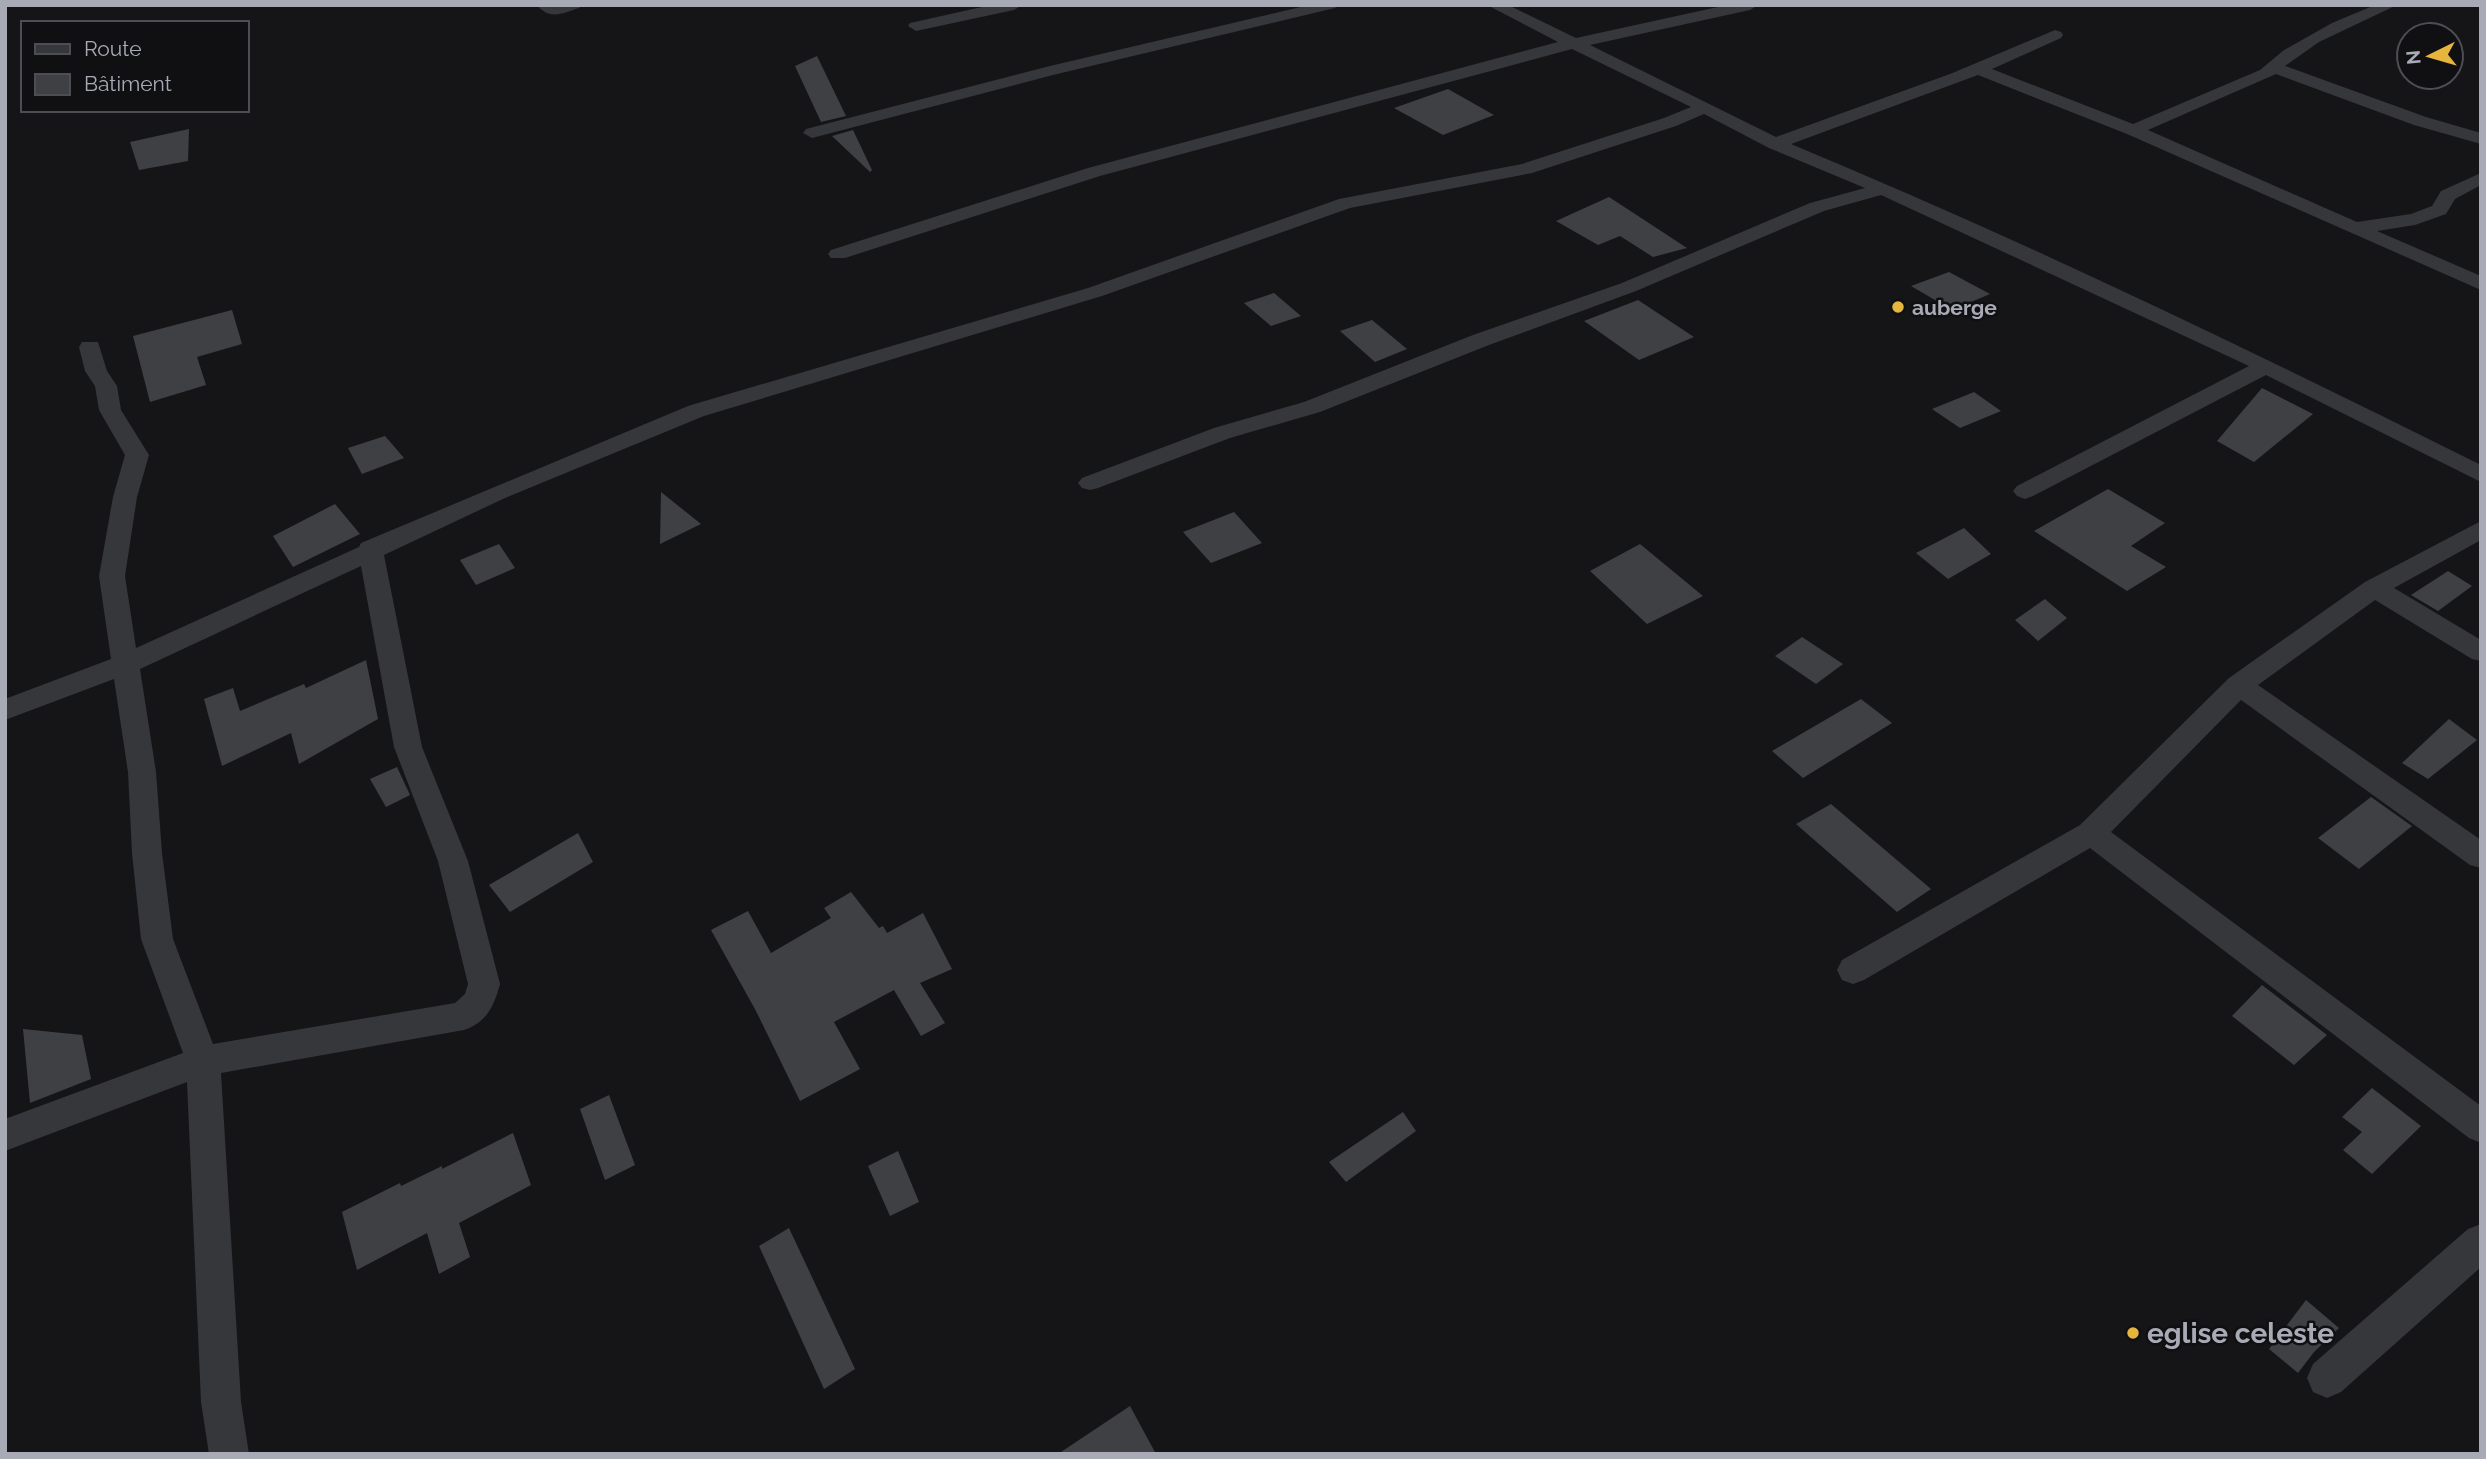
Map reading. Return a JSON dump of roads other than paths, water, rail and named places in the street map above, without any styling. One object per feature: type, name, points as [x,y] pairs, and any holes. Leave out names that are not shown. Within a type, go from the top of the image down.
[{"type":"street","points":[[545,5],[551,11],[574,5]]},
{"type":"street","points":[[916,26],[1014,5]]},
{"type":"street","points":[[812,133],[1050,71],[1330,5]]},
{"type":"street","points":[[1495,5],[1775,144],[1883,189],[2266,366],[2481,475]]},
{"type":"street","points":[[838,254],[1094,172],[1240,135],[1557,47],[1750,5]]},
{"type":"street","points":[[2133,130],[2275,68],[2287,54],[2304,44],[2389,5]]},
{"type":"street","points":[[1775,144],[1978,69],[2055,35]]},
{"type":"street","points":[[2275,68],[2420,121],[2481,139]]},
{"type":"street","points":[[1978,69],[2133,130],[2481,284]]},
{"type":"street","points":[[5,710],[124,665],[370,549],[696,411],[1095,292],[1346,203],[1526,169],[1670,122],[1705,107]]},
{"type":"street","points":[[2355,228],[2415,219],[2440,210],[2448,195],[2481,178]]},
{"type":"street","points":[[1090,483],[1222,433],[1312,407],[1481,340],[1629,287],[1817,207],[1883,189]]},
{"type":"street","points":[[90,347],[96,371],[106,386],[110,410],[137,455],[125,497],[112,576],[142,772],[147,853],[157,939],[203,1061],[222,1402],[229,1454]]},
{"type":"street","points":[[2025,491],[2266,366]]},
{"type":"street","points":[[1853,970],[2091,833],[2239,685],[2374,588],[2481,529]]},
{"type":"street","points":[[5,1135],[203,1061],[464,1016],[479,1002],[484,985],[453,861],[408,747],[370,549]]},
{"type":"street","points":[[2374,588],[2481,652]]},
{"type":"street","points":[[2239,685],[2481,856]]},
{"type":"street","points":[[2091,833],[2481,1127]]},
{"type":"street","points":[[2327,1378],[2481,1242]]},
{"type":"place","name":"auberge","points":[[1898,307]]},
{"type":"place","name":"eglise celeste","points":[[2133,1333]]}]
